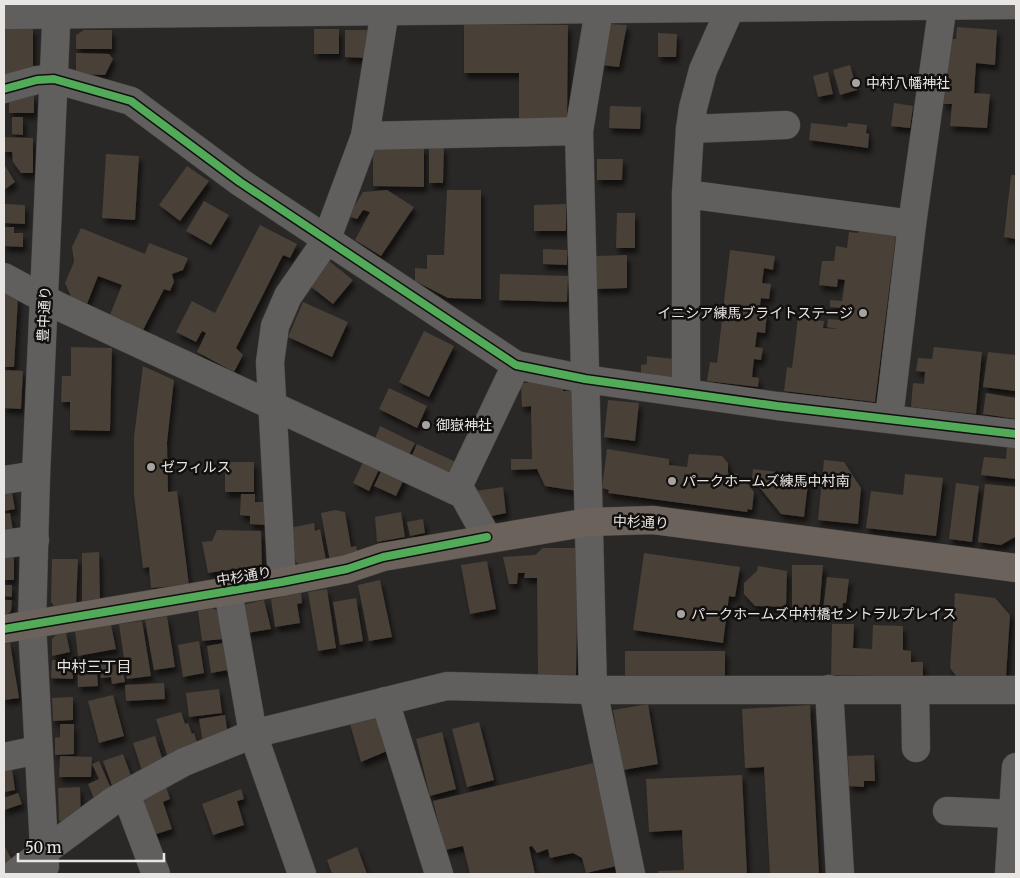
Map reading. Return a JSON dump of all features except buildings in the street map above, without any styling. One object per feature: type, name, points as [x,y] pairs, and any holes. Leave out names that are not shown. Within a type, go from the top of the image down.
[{"type":"main road","name":"中杉通り","points":[[4,629],[282,582],[347,569],[383,557],[589,522],[653,520],[1016,568]]},
{"type":"street","points":[[889,418],[912,224],[942,5]]},
{"type":"street","points":[[4,15],[56,9],[599,7],[730,9],[826,6],[1016,5]]},
{"type":"street","points":[[282,582],[270,362],[275,326],[288,296],[326,241],[365,136],[386,7]]},
{"type":"street","points":[[599,7],[579,131],[593,690],[631,874]]},
{"type":"street","name":"豊中通り","points":[[45,864],[32,624],[36,475],[56,9]]},
{"type":"street","points":[[686,393],[686,194],[690,129],[693,108],[703,70],[730,9]]},
{"type":"street","points":[[4,89],[37,80],[54,79],[131,101],[240,182],[326,241],[516,365],[585,379],[686,393],[1016,434]]},
{"type":"street","points":[[690,129],[786,125]]},
{"type":"street","points":[[365,136],[579,131]]},
{"type":"street","points":[[686,194],[912,224]]},
{"type":"street","points":[[4,276],[44,300],[456,490],[463,494],[487,538]]},
{"type":"street","points":[[456,490],[516,365]]},
{"type":"street","points":[[4,480],[36,475]]},
{"type":"street","points":[[4,544],[35,540]]},
{"type":"street","points":[[228,591],[253,734],[302,874]]},
{"type":"street","points":[[14,874],[45,864],[126,794],[184,762],[253,734],[447,686],[593,690],[1016,690]]},
{"type":"street","points":[[828,689],[840,874]]},
{"type":"street","points":[[915,690],[916,748]]},
{"type":"street","points":[[385,701],[439,874]]},
{"type":"street","points":[[4,757],[38,750]]},
{"type":"street","points":[[1009,874],[1016,766]]},
{"type":"street","points":[[126,794],[156,874]]},
{"type":"street","points":[[947,811],[1013,814]]},
{"type":"cycle path","points":[[4,89],[37,80],[54,79],[131,101],[240,182],[516,365],[585,379],[777,406],[1016,434]]},
{"type":"cycle path","points":[[4,629],[282,582],[347,569],[383,557],[487,537]]},
{"type":"place","name":"中村八幡神社","points":[[856,83]]},
{"type":"place","name":"イニシア練馬ブライトステージ","points":[[863,313]]},
{"type":"place","name":"御嶽神社","points":[[426,425]]},
{"type":"place","name":"ゼフィルス","points":[[151,467]]},
{"type":"place","name":"パークホームズ練馬中村南","points":[[672,481]]},
{"type":"place","name":"パークホームズ中村橋セントラルプレイス","points":[[681,614]]},
{"type":"district","name":"中村三丁目","points":[[94,667]]}]
